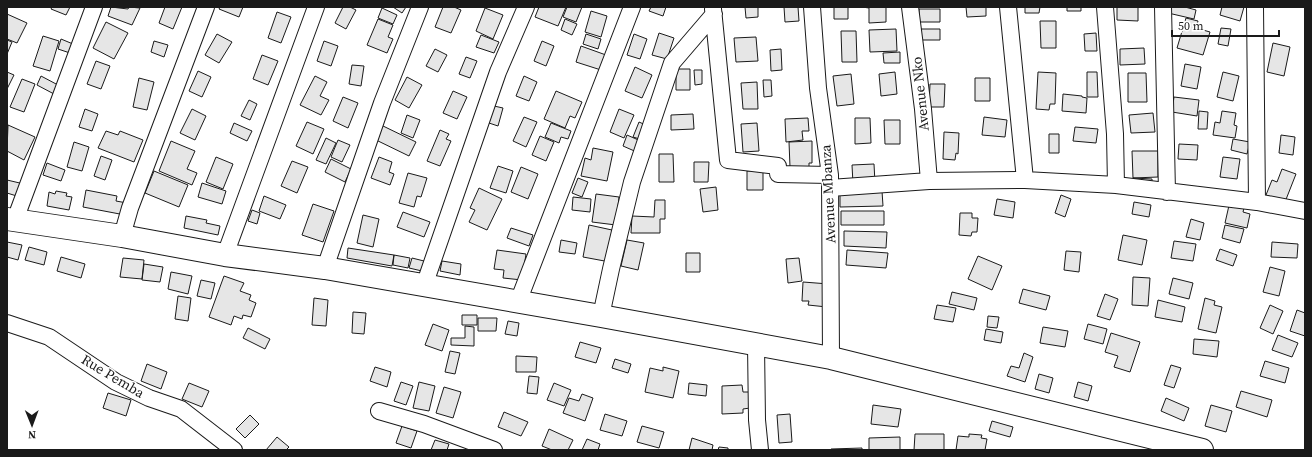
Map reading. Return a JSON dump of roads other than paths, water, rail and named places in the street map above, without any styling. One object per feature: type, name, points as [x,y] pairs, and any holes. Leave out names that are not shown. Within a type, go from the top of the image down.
[{"type":"highway","points":[[11,220],[122,236],[225,255],[325,268],[831,358],[1202,450]]},
{"type":"street","points":[[11,220],[94,7]]},
{"type":"street","points":[[122,236],[130,208],[206,7]]},
{"type":"street","points":[[225,255],[316,7]]},
{"type":"street","points":[[325,268],[382,103],[420,7]]},
{"type":"street","points":[[424,286],[498,72],[526,7]]},
{"type":"street","points":[[518,302],[632,7]]},
{"type":"street","name":"Avenue Mbanza","points":[[812,7],[818,88],[830,181],[831,358]]},
{"type":"street","name":"Avenue Nko","points":[[910,7],[923,109],[929,181]]},
{"type":"street","points":[[1008,7],[1025,180]]},
{"type":"street","points":[[1105,7],[1115,134],[1116,185]]},
{"type":"street","points":[[1163,7],[1167,192]]},
{"type":"street","points":[[1255,7],[1257,202]]},
{"type":"street","points":[[713,10],[728,160],[778,166],[778,174],[830,181],[1025,180],[1116,185],[1257,202],[1305,211]]},
{"type":"street","points":[[601,316],[632,182],[672,63],[713,10]]},
{"type":"street","name":"Rue Pemba","points":[[7,323],[49,337],[116,382],[149,398],[181,409],[234,450]]},
{"type":"street","points":[[756,345],[756,420],[760,450]]},
{"type":"street","points":[[379,411],[424,424],[494,450]]}]
